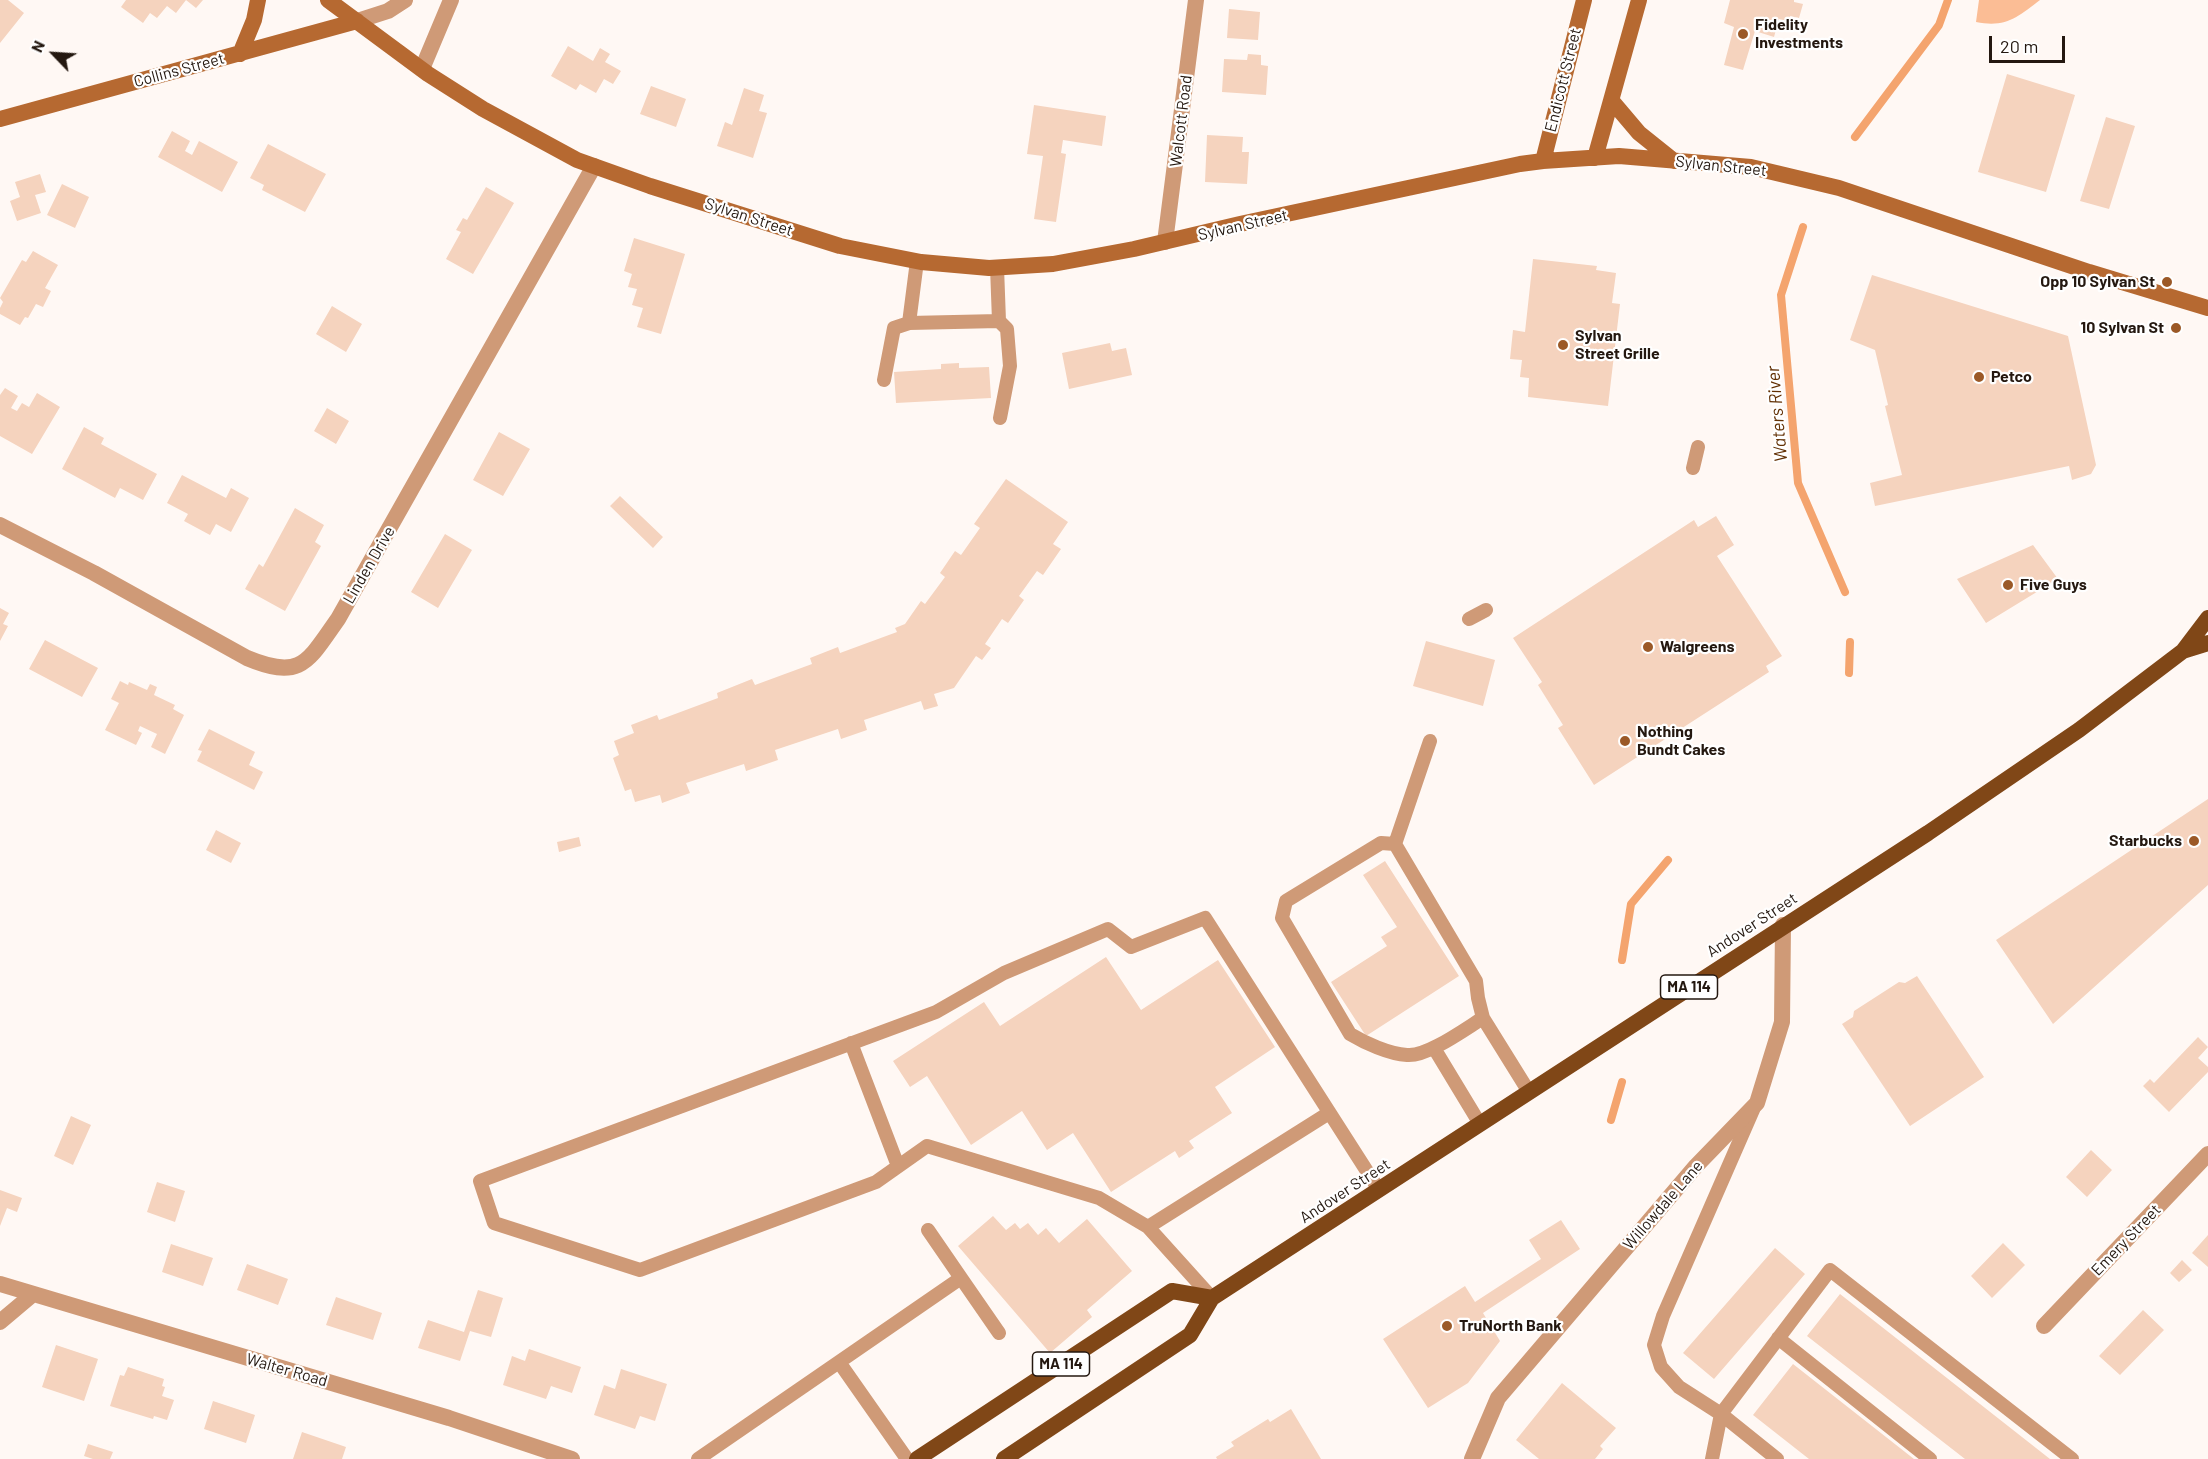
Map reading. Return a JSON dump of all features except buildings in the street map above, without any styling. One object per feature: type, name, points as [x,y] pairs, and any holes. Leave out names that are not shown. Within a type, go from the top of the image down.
[{"type":"highway","name":"Andover Street","points":[[1004,1459],[1190,1335],[1212,1298],[2004,783],[2079,730],[2183,651],[2208,618]]},
{"type":"highway","name":"Andover Street","points":[[2183,651],[2208,643]]},
{"type":"highway","name":"MA 114","points":[[917,1459],[1172,1291],[1212,1298]]},
{"type":"main road","points":[[240,54],[254,20],[258,0]]},
{"type":"main road","name":"Sylvan Street","points":[[328,0],[422,69],[483,109],[577,160],[650,186],[840,246],[917,261],[997,267],[1053,264],[1543,161],[1620,156],[1751,167],[1839,188],[2204,309]]},
{"type":"main road","name":"Endicott Street","points":[[1543,161],[1584,0]]},
{"type":"main road","points":[[1595,158],[1639,0]]},
{"type":"main road","name":"Collins Street","points":[[0,119],[357,21]]},
{"type":"main road","points":[[1611,100],[1639,133],[1674,161]]},
{"type":"street","points":[[357,21],[388,11],[405,0]]},
{"type":"street","points":[[422,69],[452,0]]},
{"type":"street","name":"Walcott Road","points":[[1165,242],[1196,0]]},
{"type":"street","name":"Linden Drive","points":[[0,525],[94,573],[247,658],[269,667],[291,668],[310,658],[338,619],[594,166]]},
{"type":"street","name":"Willowdale Lane","points":[[1472,1459],[1498,1398],[1696,1166],[1757,1103],[1782,1022],[1783,926]]},
{"type":"street","name":"Emery Street","points":[[2044,1326],[2208,1154]]},
{"type":"street","name":"Walter Road","points":[[0,1284],[437,1414],[572,1459]]},
{"type":"street","points":[[0,1322],[32,1295]]},
{"type":"lane","points":[[909,323],[917,261]]},
{"type":"lane","points":[[997,267],[999,321],[1007,329],[1010,366],[1000,418]]},
{"type":"lane","points":[[884,380],[894,328],[909,323],[999,321]]},
{"type":"lane","points":[[1693,468],[1698,447]]},
{"type":"lane","points":[[1469,619],[1486,609]]},
{"type":"lane","points":[[1430,741],[1395,844],[1476,981],[1483,1018],[1529,1092]]},
{"type":"lane","points":[[1395,844],[1381,843],[1286,901],[1282,918],[1350,1034],[1366,1044],[1408,1056],[1434,1048],[1483,1018]]},
{"type":"lane","points":[[1212,1298],[1148,1227],[1099,1198],[927,1146],[876,1182],[640,1270],[494,1223],[480,1181],[936,1012],[1004,973],[1108,929],[1131,947],[1204,918],[1379,1190]]},
{"type":"lane","points":[[851,1043],[898,1166]]},
{"type":"lane","points":[[1434,1048],[1480,1124]]},
{"type":"lane","points":[[1757,1103],[1663,1316],[1654,1345],[1661,1367],[1679,1387],[1721,1414],[1777,1459]]},
{"type":"lane","points":[[1148,1227],[1329,1113]]},
{"type":"lane","points":[[928,1230],[999,1333]]},
{"type":"lane","points":[[1712,1459],[1721,1414],[1830,1270],[2072,1459]]},
{"type":"lane","points":[[698,1459],[961,1278]]},
{"type":"lane","points":[[1778,1338],[1930,1459]]},
{"type":"lane","points":[[839,1362],[907,1459]]},
{"type":"shaded area","points":[[1979,0],[2040,0],[2011,20],[1986,23],[1976,22]]},
{"type":"waterway","name":"Waters River","points":[[1855,137],[1939,25],[1948,0]]},
{"type":"waterway","name":"Waters River","points":[[1803,227],[1781,295],[1798,483],[1845,592]]},
{"type":"waterway","name":"Waters River","points":[[1849,673],[1850,642]]},
{"type":"waterway","name":"Waters River","points":[[1622,960],[1631,904],[1668,860]]},
{"type":"waterway","name":"Waters River","points":[[1611,1120],[1622,1082]]},
{"type":"place","name":"Fidelity Investments","points":[[1743,34]]},
{"type":"place","name":"Opp 10 Sylvan St","points":[[2167,282]]},
{"type":"place","name":"10 Sylvan St","points":[[2176,328]]},
{"type":"place","name":"Sylvan Street Grille","points":[[1563,345]]},
{"type":"place","name":"Petco","points":[[1979,377]]},
{"type":"place","name":"Five Guys","points":[[2008,585]]},
{"type":"place","name":"Walgreens","points":[[1648,647]]},
{"type":"place","name":"Nothing Bundt Cakes","points":[[1625,741]]},
{"type":"place","name":"Starbucks","points":[[2194,841]]},
{"type":"place","name":"TruNorth Bank","points":[[1447,1326]]}]
